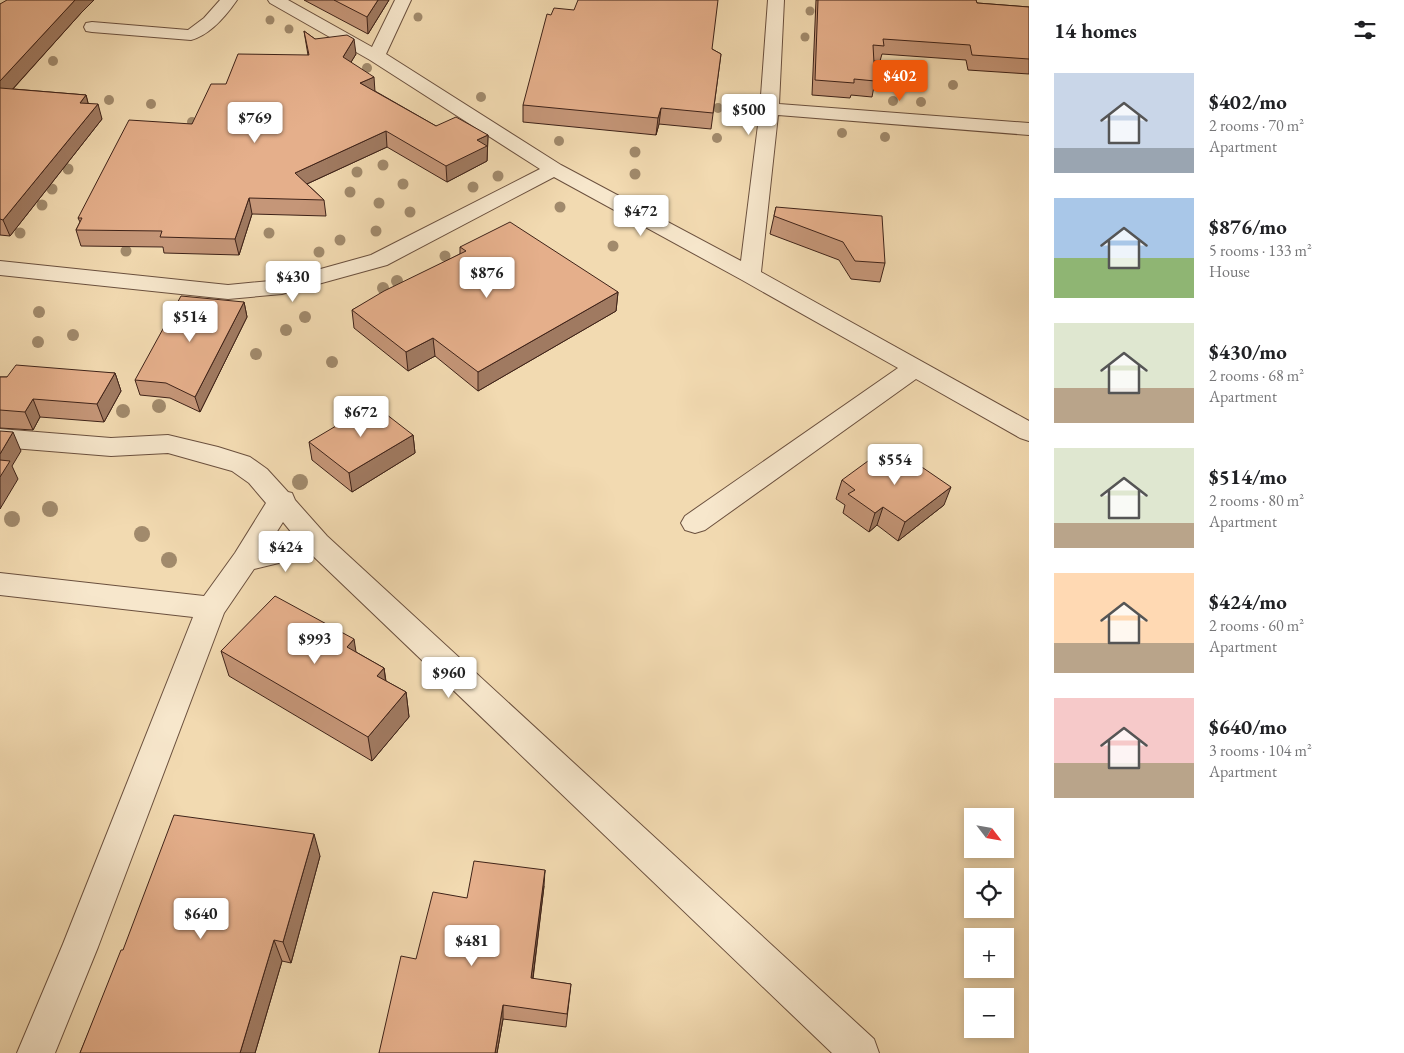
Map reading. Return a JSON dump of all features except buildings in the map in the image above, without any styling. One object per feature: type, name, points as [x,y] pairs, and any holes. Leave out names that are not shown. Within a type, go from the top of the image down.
[{"type":"street","points":[[92,26],[191,35],[210,22],[229,0]]},
{"type":"street","points":[[276,0],[376,56],[554,169],[750,275],[1029,432]]},
{"type":"street","points":[[376,56],[402,0]]},
{"type":"street","points":[[750,275],[769,108],[776,0]]},
{"type":"street","points":[[769,108],[1029,129]]},
{"type":"street","points":[[0,268],[228,292],[282,287],[379,260],[554,169]]},
{"type":"street","points":[[695,523],[915,368]]},
{"type":"street","points":[[0,438],[112,447],[168,444],[218,456],[241,464],[258,476],[282,500],[317,543],[860,1053]]},
{"type":"street","points":[[36,1053],[80,947],[211,608],[245,561],[282,500]]},
{"type":"street","points":[[245,561],[317,543]]},
{"type":"street","points":[[0,584],[211,608]]}]
